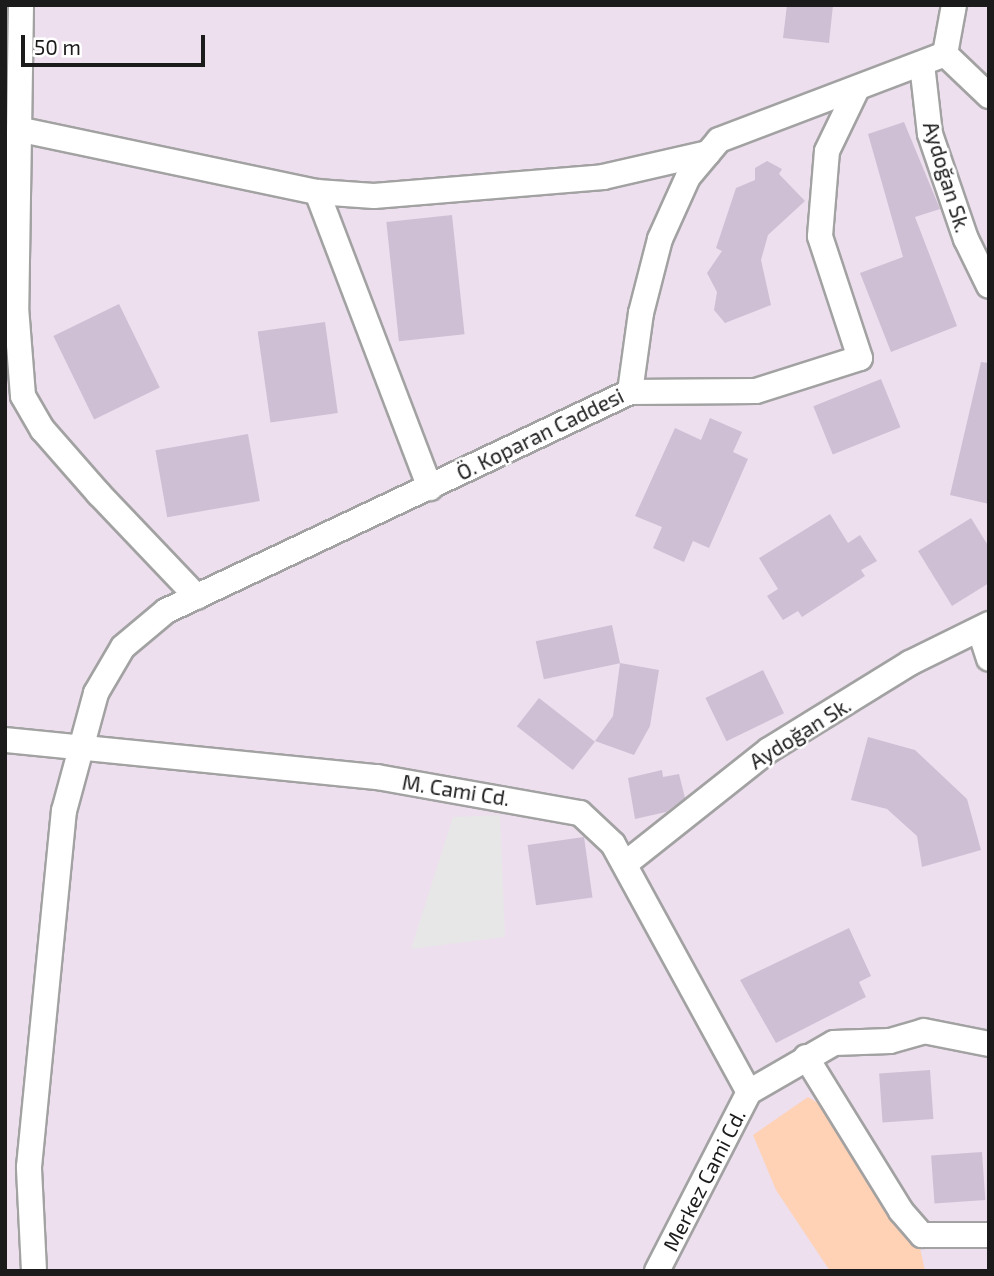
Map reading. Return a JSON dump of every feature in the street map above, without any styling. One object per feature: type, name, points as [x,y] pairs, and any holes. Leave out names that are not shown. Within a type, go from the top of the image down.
[{"type":"street","points":[[21,5],[22,130],[16,307],[23,397],[43,430],[99,494],[197,597]]},
{"type":"street","points":[[954,5],[945,54],[989,96]]},
{"type":"street","name":"Ö. Koparan Caddesi","points":[[34,1271],[29,1167],[64,811],[96,694],[123,647],[166,611],[430,488],[547,427],[630,392],[641,313],[660,239],[688,177],[719,141],[791,109],[857,89],[945,54]]},
{"type":"street","name":"Aydoğan Sk.","points":[[922,64],[930,134],[966,239],[989,286]]},
{"type":"street","points":[[630,392],[756,391],[860,358],[820,236],[827,150],[857,89]]},
{"type":"street","points":[[22,130],[317,192],[374,196],[603,177],[708,153]]},
{"type":"street","points":[[317,192],[430,488]]},
{"type":"street","points":[[985,628],[989,659]]},
{"type":"street","name":"Aydoğan Sk.","points":[[625,864],[769,750],[910,663],[985,628]]},
{"type":"street","name":"M. Cami Cd.","points":[[5,740],[377,777],[533,802],[580,813],[613,844],[749,1092]]},
{"type":"street","name":"Merkez Cami Cd.","points":[[657,1271],[749,1092],[806,1057],[835,1043],[890,1041],[924,1031],[989,1044]]},
{"type":"street","points":[[806,1057],[901,1211],[922,1235],[989,1235]]},
{"type":"shaded area","points":[[500,815],[505,937],[411,949],[453,817]]},
{"type":"shaded area","points":[[808,1097],[818,1103],[920,1248],[925,1271],[830,1271],[776,1190],[753,1135]]},
{"type":"building","points":[[787,5],[833,5],[829,43],[783,38]]},
{"type":"building","points":[[904,122],[940,209],[915,217],[957,326],[891,352],[860,273],[903,257],[868,134]]},
{"type":"building","points":[[767,161],[782,169],[779,174],[805,201],[768,235],[761,260],[771,305],[725,323],[714,310],[717,292],[707,273],[722,251],[716,248],[736,188],[755,180],[755,168]]},
{"type":"building","points":[[452,215],[465,334],[399,341],[386,222]]},
{"type":"building","points":[[119,304],[160,388],[94,420],[53,336]]},
{"type":"building","points":[[325,322],[338,413],[270,423],[258,331]]},
{"type":"building","points":[[981,362],[989,363],[989,504],[950,495]]},
{"type":"building","points":[[881,379],[900,427],[833,455],[813,406]]},
{"type":"building","points":[[710,418],[742,432],[733,452],[748,459],[709,548],[693,541],[684,562],[653,548],[662,527],[635,516],[675,428],[701,440]]},
{"type":"building","points":[[248,434],[260,501],[167,517],[155,450]]},
{"type":"building","points":[[830,514],[848,543],[860,535],[877,561],[861,570],[865,576],[802,617],[798,611],[783,620],[767,596],[778,589],[759,558]]},
{"type":"building","points":[[971,518],[989,547],[989,583],[952,606],[918,551]]},
{"type":"building","points":[[612,625],[620,663],[544,679],[536,641]]},
{"type":"building","points":[[620,663],[659,670],[650,726],[634,755],[595,741],[613,716]]},
{"type":"building","points":[[763,670],[784,713],[727,741],[705,698]]},
{"type":"building","points":[[539,698],[595,742],[573,770],[517,726]]},
{"type":"building","points":[[868,737],[915,750],[967,799],[981,850],[922,867],[917,836],[887,809],[851,800]]},
{"type":"building","points":[[662,770],[663,777],[679,774],[685,798],[666,812],[635,819],[628,778]]},
{"type":"building","points":[[584,837],[592,897],[536,905],[528,845]]},
{"type":"building","points":[[849,928],[871,976],[859,982],[866,997],[776,1043],[740,980]]},
{"type":"building","points":[[930,1070],[933,1119],[883,1122],[879,1074]]},
{"type":"building","points":[[982,1152],[985,1200],[934,1203],[931,1156]]}]
